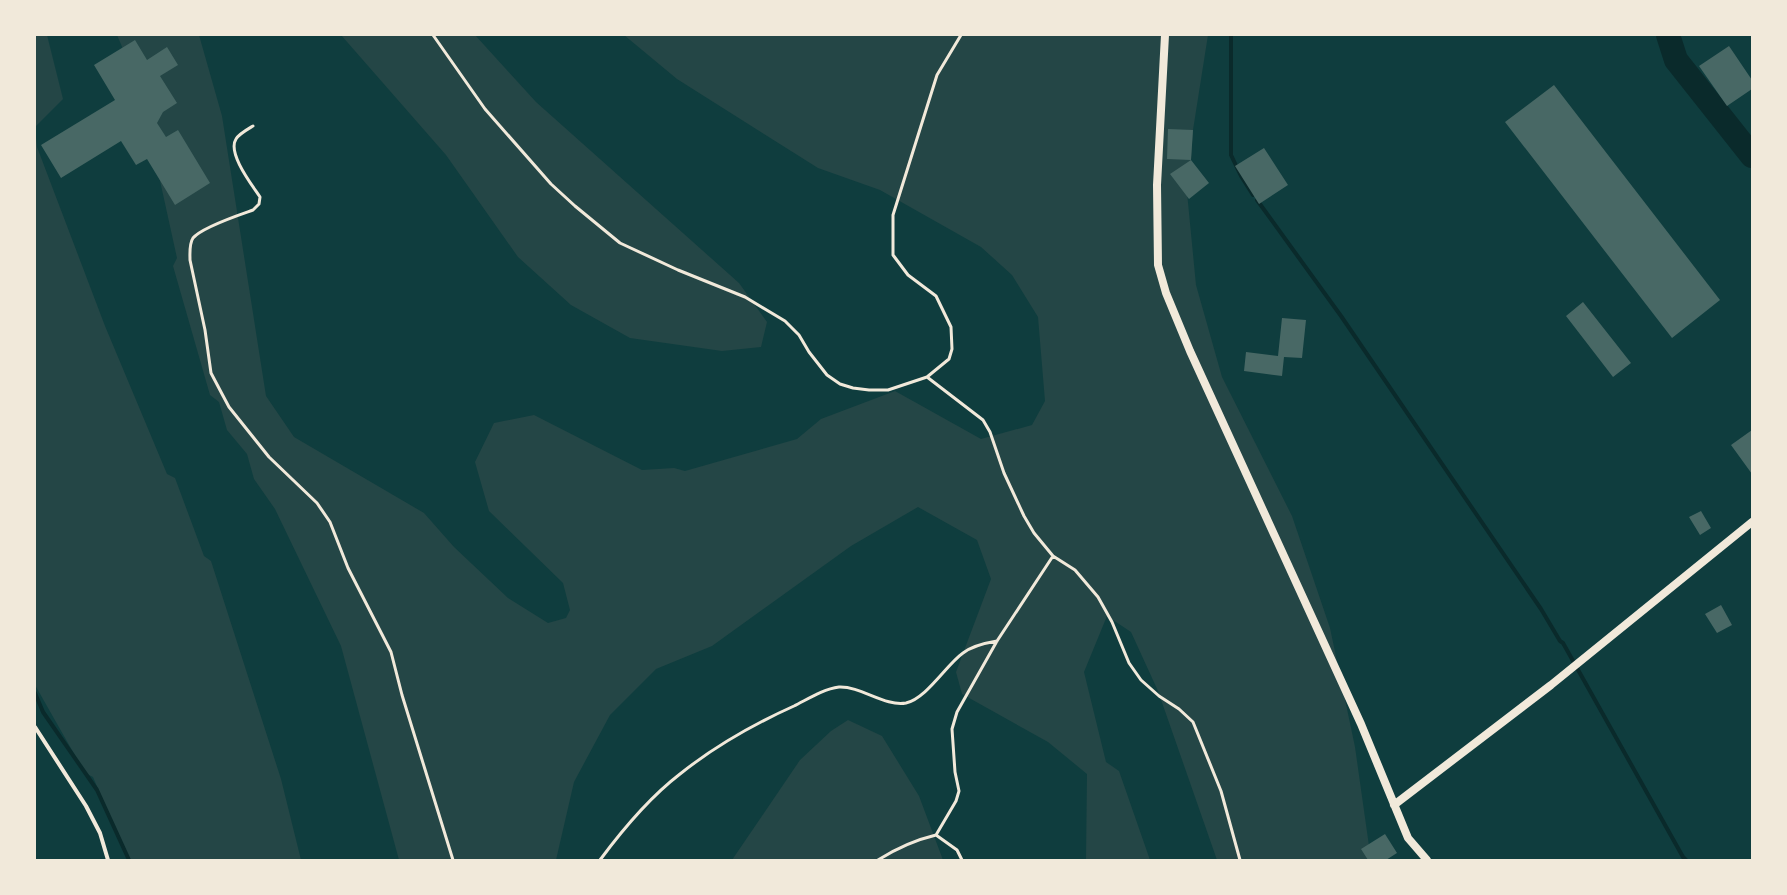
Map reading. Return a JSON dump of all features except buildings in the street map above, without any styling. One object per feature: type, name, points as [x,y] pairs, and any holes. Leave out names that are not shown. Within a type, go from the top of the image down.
[{"type":"main road","points":[[1165,35],[1157,185],[1156,234],[1158,265],[1166,293],[1190,351],[1361,724],[1408,838],[1427,860]]},
{"type":"main road","points":[[1394,805],[1551,685],[1752,522]]},
{"type":"street","points":[[35,726],[86,806],[100,833],[108,860]]},
{"type":"lane","points":[[433,35],[485,109],[551,184],[620,243],[678,270],[745,297],[785,321],[799,335],[809,352],[827,375],[840,384],[853,388],[888,390],[927,377],[949,359],[952,349],[951,326],[936,296],[908,275],[894,255],[892,240],[894,222],[893,215],[937,75],[961,35]]},
{"type":"lane","points":[[253,126],[236,139],[233,148],[235,156],[260,197],[259,204],[254,210],[207,228],[193,238],[190,248],[190,260],[205,330],[211,373],[229,407],[269,457],[317,503],[330,522],[348,568],[391,652],[453,860]]},
{"type":"lane","points":[[927,377],[983,420],[990,432],[1004,473],[1024,516],[1034,533],[1053,556],[1075,570],[1098,597],[1112,622],[1129,662],[1141,680],[1159,696],[1179,709],[1193,722],[1221,791],[1240,860]]},
{"type":"lane","points":[[878,860],[898,848],[916,840],[936,835],[956,801],[959,791],[955,772],[952,730],[957,712],[996,641],[1053,556]]},
{"type":"lane","points":[[600,860],[654,797],[680,774],[735,737],[779,713],[827,690],[840,687],[857,690],[888,701],[906,703],[913,700],[928,688],[962,653],[978,645],[996,641]]},
{"type":"lane","points":[[936,835],[957,850],[962,860]]},
{"type":"shaded area","points":[[35,35],[47,35],[63,99],[35,127]]},
{"type":"shaded area","points":[[117,35],[199,35],[222,116],[266,396],[294,437],[424,513],[454,547],[508,598],[548,623],[566,618],[570,610],[563,583],[489,511],[475,462],[494,423],[534,415],[642,470],[674,468],[685,471],[797,439],[821,419],[895,391],[981,439],[1032,425],[1045,401],[1038,317],[1012,275],[981,247],[880,190],[818,168],[677,79],[624,35],[1208,35],[1193,130],[1191,160],[1186,182],[1196,285],[1222,377],[1292,516],[1330,628],[1355,747],[1371,860],[1217,860],[1158,691],[1131,632],[1107,616],[1084,672],[1106,762],[1119,771],[1150,860],[1086,860],[1087,774],[1048,742],[962,694],[956,672],[991,579],[977,540],[918,507],[851,546],[712,646],[656,669],[610,715],[574,782],[556,860],[399,860],[341,646],[275,509],[254,479],[247,454],[227,430],[219,402],[210,395],[173,266],[177,258],[157,167],[144,98]]},
{"type":"shaded area","points":[[341,35],[475,35],[536,102],[739,283],[767,322],[761,347],[722,351],[630,338],[571,305],[518,257],[446,155]]},
{"type":"shaded area","points":[[35,127],[37,147],[105,326],[167,474],[175,478],[204,556],[211,561],[281,779],[301,860],[127,860],[93,777],[85,773],[35,685]]},
{"type":"shaded area","points":[[848,720],[882,736],[919,796],[943,860],[732,860],[800,760],[831,731]]},
{"type":"waterway","points":[[1231,35],[1231,155],[1241,176],[1253,195]]},
{"type":"waterway","points":[[1668,35],[1676,60],[1752,156]]},
{"type":"waterway","points":[[1257,200],[1341,316],[1541,609],[1560,641],[1563,643],[1686,860]]},
{"type":"waterway","points":[[35,693],[43,712],[97,790],[129,860]]}]
